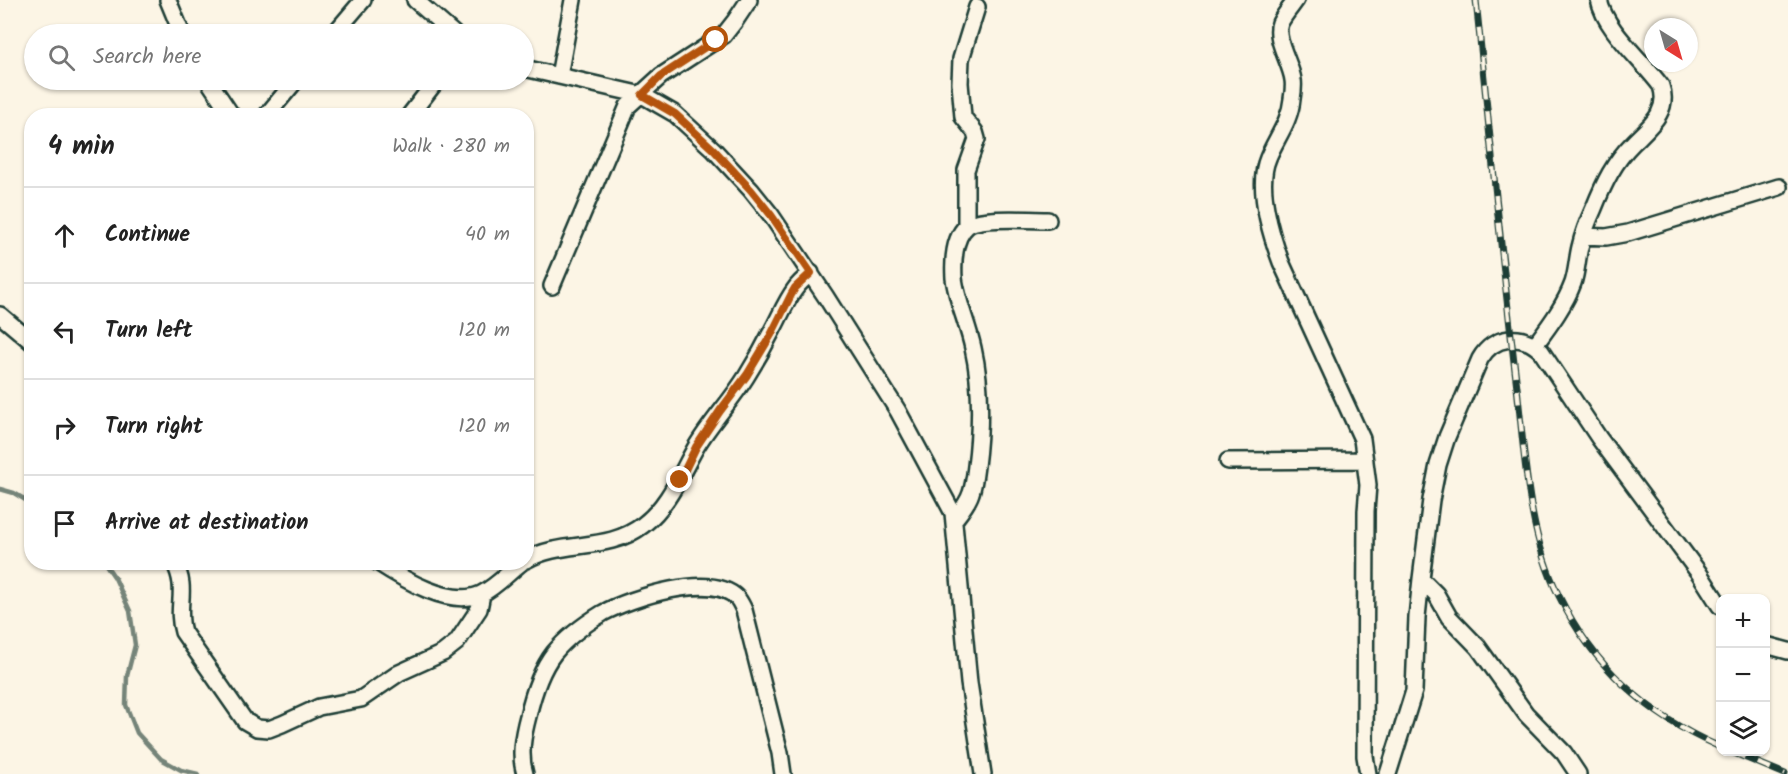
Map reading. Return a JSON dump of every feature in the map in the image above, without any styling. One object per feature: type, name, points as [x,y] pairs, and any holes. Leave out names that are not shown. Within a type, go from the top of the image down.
[{"type":"street","points":[[168,0],[178,24]]},
{"type":"street","points":[[343,24],[363,0]]},
{"type":"street","points":[[415,0],[443,24]]},
{"type":"street","points":[[559,76],[573,0]]},
{"type":"street","points":[[552,286],[626,109],[661,76],[724,34],[749,0]]},
{"type":"street","points":[[1296,0],[1279,27],[1279,37],[1290,65],[1293,88],[1291,110],[1265,167],[1265,204],[1281,262],[1362,439],[1368,485],[1365,756],[1368,774]]},
{"type":"street","points":[[1535,345],[1574,281],[1583,236],[1606,178],[1624,152],[1659,115],[1663,106],[1664,94],[1658,81],[1606,19],[1599,0]]},
{"type":"street","points":[[954,520],[971,495],[980,424],[974,348],[954,278],[955,251],[966,226],[966,170],[977,139],[963,117],[960,83],[962,59],[977,7]]},
{"type":"street","points":[[534,70],[642,95],[675,114],[720,157],[771,215],[811,273],[903,419],[951,507],[969,683],[983,774]]},
{"type":"street","points":[[215,90],[227,108]]},
{"type":"street","points":[[273,108],[288,90]]},
{"type":"street","points":[[415,108],[429,90]]},
{"type":"street","points":[[1583,236],[1606,237],[1628,234],[1779,187]]},
{"type":"street","points":[[966,226],[972,223],[999,220],[1048,220]]},
{"type":"street","points":[[534,556],[552,550],[584,547],[614,540],[642,526],[652,517],[670,496],[696,447],[747,375],[795,288],[811,273]]},
{"type":"street","points":[[0,315],[24,335]]},
{"type":"street","points":[[1388,774],[1414,691],[1417,616],[1431,500],[1438,465],[1447,437],[1480,359],[1489,348],[1504,339],[1518,339],[1535,345],[1550,363],[1558,379],[1599,438],[1699,573],[1716,600]]},
{"type":"street","points":[[1228,461],[1365,460]]},
{"type":"street","points":[[177,570],[183,585],[179,619],[183,632],[244,721],[256,728],[269,729],[319,707],[361,699],[399,673],[443,653],[457,642],[479,609],[482,594]]},
{"type":"street","points":[[391,570],[429,591],[440,595],[465,597],[482,594],[512,570]]},
{"type":"street","points":[[1421,579],[1436,594],[1449,617],[1478,647],[1526,714],[1564,753],[1578,774]]},
{"type":"street","points":[[525,774],[521,750],[525,728],[542,669],[554,652],[584,626],[622,604],[668,590],[697,586],[714,586],[728,592],[738,599],[744,610],[780,753],[783,774]]},
{"type":"street","points":[[1770,646],[1788,651]]},
{"type":"waterway","points":[[0,489],[24,499]]},
{"type":"waterway","points":[[110,570],[130,611],[135,645],[127,676],[126,705],[137,733],[161,759],[181,770],[198,774]]},
{"type":"railway","points":[[1476,0],[1528,490],[1548,571],[1559,596],[1588,645],[1625,686],[1669,720],[1716,745]]},
{"type":"railway","points":[[1742,756],[1785,774]]},
{"type":"route","points":[[680,480],[696,447],[740,386],[771,335],[795,288],[811,273],[771,215],[714,150],[675,114],[642,95],[661,76],[716,40]]}]
